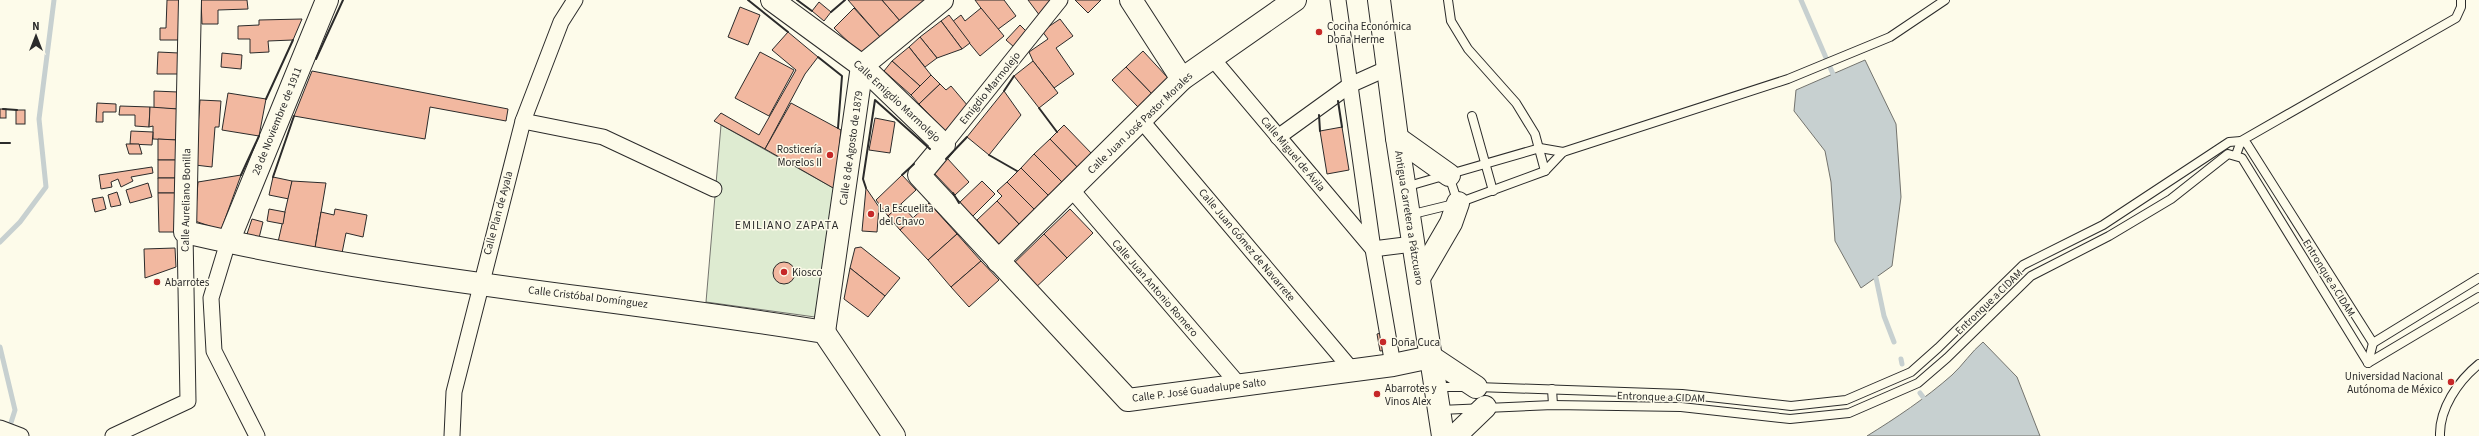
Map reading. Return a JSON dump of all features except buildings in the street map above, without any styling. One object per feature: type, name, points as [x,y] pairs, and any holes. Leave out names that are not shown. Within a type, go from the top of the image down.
[{"type":"street","name":"Calle Aureliano Bonilla","points":[[113,436],[188,401],[185,232],[190,0]]},
{"type":"street","name":"28 de Noviembre de 1911","points":[[228,242],[327,0]]},
{"type":"street","name":"Calle Plan de Ayala","points":[[452,436],[454,392],[480,283],[523,121],[560,22],[575,0]]},
{"type":"street","name":"Calle Emigdio Marmolejo","points":[[772,0],[862,66],[944,145]]},
{"type":"street","points":[[862,66],[942,0]]},
{"type":"street","name":"Emigdio Marmolejo","points":[[919,175],[1060,0]]},
{"type":"street","points":[[1131,0],[1182,79]]},
{"type":"street","name":"Calle Juan José Pastor Morales","points":[[998,261],[1182,79],[1295,0]]},
{"type":"street","points":[[1338,0],[1373,249],[1393,365]]},
{"type":"street","name":"Antigua Carretera a Pátzcuaro","points":[[1379,0],[1404,187],[1443,436]]},
{"type":"street","name":"Calle Miguel de Ávila","points":[[1212,58],[1373,249]]},
{"type":"street","name":"Calle 8 de Agosto de 1879","points":[[824,332],[862,66]]},
{"type":"street","points":[[1278,137],[1350,85],[1388,68]]},
{"type":"street","name":"Calle Juan Gómez de Navarrete","points":[[1141,120],[1352,370]]},
{"type":"street","points":[[523,121],[603,137],[714,188]]},
{"type":"street","points":[[1397,138],[1449,175]]},
{"type":"street","name":"Calle P. José Guadalupe Salto","points":[[919,175],[1128,400],[1393,365],[1431,357]]},
{"type":"street","name":"Calle Juan Antonio Romero","points":[[1071,189],[1240,386]]},
{"type":"street","points":[[1419,278],[1451,223],[1458,203]]},
{"type":"street","name":"Calle Cristóbal Domínguez","points":[[185,232],[228,242],[480,283],[707,313],[824,332]]},
{"type":"street","points":[[228,242],[211,298],[214,351],[257,436]]},
{"type":"street","points":[[1373,249],[1413,244]]},
{"type":"street","points":[[824,332],[894,436]]},
{"type":"street","points":[[1431,357],[1476,386]]},
{"type":"street","points":[[1455,436],[1485,407]]},
{"type":"street","points":[[0,428],[21,436]]},
{"type":"lane","points":[[1448,0],[1451,21],[1468,49],[1516,103],[1535,134],[1545,170]]},
{"type":"lane","points":[[1409,215],[1458,203],[1545,170],[1563,152],[1788,79],[1890,37],[1945,0]]},
{"type":"lane","points":[[2236,155],[2241,141],[2456,18],[2461,7],[2461,0]]},
{"type":"lane","points":[[1472,116],[1492,191]]},
{"type":"lane","name":"Entronque a CIDAM","points":[[1436,387],[1476,386],[1682,394],[1791,406],[1846,400],[1911,372],[1938,348],[2023,265],[2103,225],[2229,142],[2241,141],[2247,144],[2373,343]]},
{"type":"lane","points":[[1404,187],[1540,148],[1563,152]]},
{"type":"lane","name":"Entronque a CIDAM","points":[[1439,410],[1552,405],[1681,407],[1790,419],[1849,413],[1918,383],[1947,358],[2031,276],[2109,236],[2171,199],[2228,154],[2236,155],[2242,158],[2368,363]]},
{"type":"lane","points":[[1449,175],[1458,203]]},
{"type":"lane","points":[[2023,265],[2031,276]]},
{"type":"lane","points":[[2368,363],[2373,343],[2479,278]]},
{"type":"lane","points":[[2368,363],[2479,297]]},
{"type":"lane","points":[[2440,436],[2445,406],[2471,371],[2479,364]]},
{"type":"lane","points":[[1552,389],[1552,405]]},
{"type":"lane","points":[[1681,407],[1682,394]]},
{"type":"green space","points":[[721,125],[835,189],[815,317],[706,302]]},
{"type":"shaded area","points":[[1865,60],[1896,124],[1901,197],[1892,266],[1861,288],[1835,241],[1831,182],[1825,151],[1794,111],[1796,90]]},
{"type":"shaded area","points":[[1983,342],[2017,377],[2040,436],[1867,436],[1932,392],[1956,371]]},
{"type":"waterway","points":[[0,242],[20,222],[46,187],[39,119],[54,0]]},
{"type":"waterway","points":[[1801,0],[1833,74]]},
{"type":"waterway","points":[[1876,278],[1884,316],[1894,342]]},
{"type":"waterway","points":[[0,347],[15,410],[9,429]]},
{"type":"waterway","points":[[1901,359],[1902,364]]},
{"type":"waterway","points":[[1920,393],[1923,397]]},
{"type":"wall","points":[[316,59],[343,0]]},
{"type":"wall","points":[[748,0],[788,32]]},
{"type":"wall","points":[[797,0],[812,11]]},
{"type":"wall","points":[[831,12],[845,0]]},
{"type":"wall","points":[[266,99],[293,40]]},
{"type":"wall","points":[[818,57],[842,76],[838,128]]},
{"type":"wall","points":[[1004,91],[1014,76]]},
{"type":"wall","points":[[866,188],[863,179],[875,100],[930,149]]},
{"type":"wall","points":[[1338,101],[1342,127]]},
{"type":"wall","points":[[1039,108],[1057,132]]},
{"type":"wall","points":[[3,109],[17,110]]},
{"type":"wall","points":[[1319,115],[1320,131]]},
{"type":"wall","points":[[273,177],[294,116]]},
{"type":"wall","points":[[241,175],[259,136]]},
{"type":"wall","points":[[946,159],[967,137]]},
{"type":"wall","points":[[0,143],[10,143]]},
{"type":"wall","points":[[989,155],[1017,171]]},
{"type":"wall","points":[[902,175],[914,164]]},
{"type":"wall","points":[[953,193],[959,203]]},
{"type":"place","name":"Cocina Económica Doña Herme","points":[[1319,32]]},
{"type":"place","name":"Rosticería Morelos II","points":[[830,155]]},
{"type":"place","name":"La Escuelita del Chavo","points":[[871,214]]},
{"type":"place","name":"Kiosco","points":[[784,272]]},
{"type":"place","name":"Abarrotes","points":[[157,282]]},
{"type":"place","name":"Doña Cuca","points":[[1383,342]]},
{"type":"place","name":"Universidad Nacional Autónoma de México","points":[[2451,382]]},
{"type":"place","name":"Abarrotes y Vinos Alex","points":[[1377,394]]},
{"type":"district","name":"EMILIANO ZAPATA","points":[[787,225]]}]
